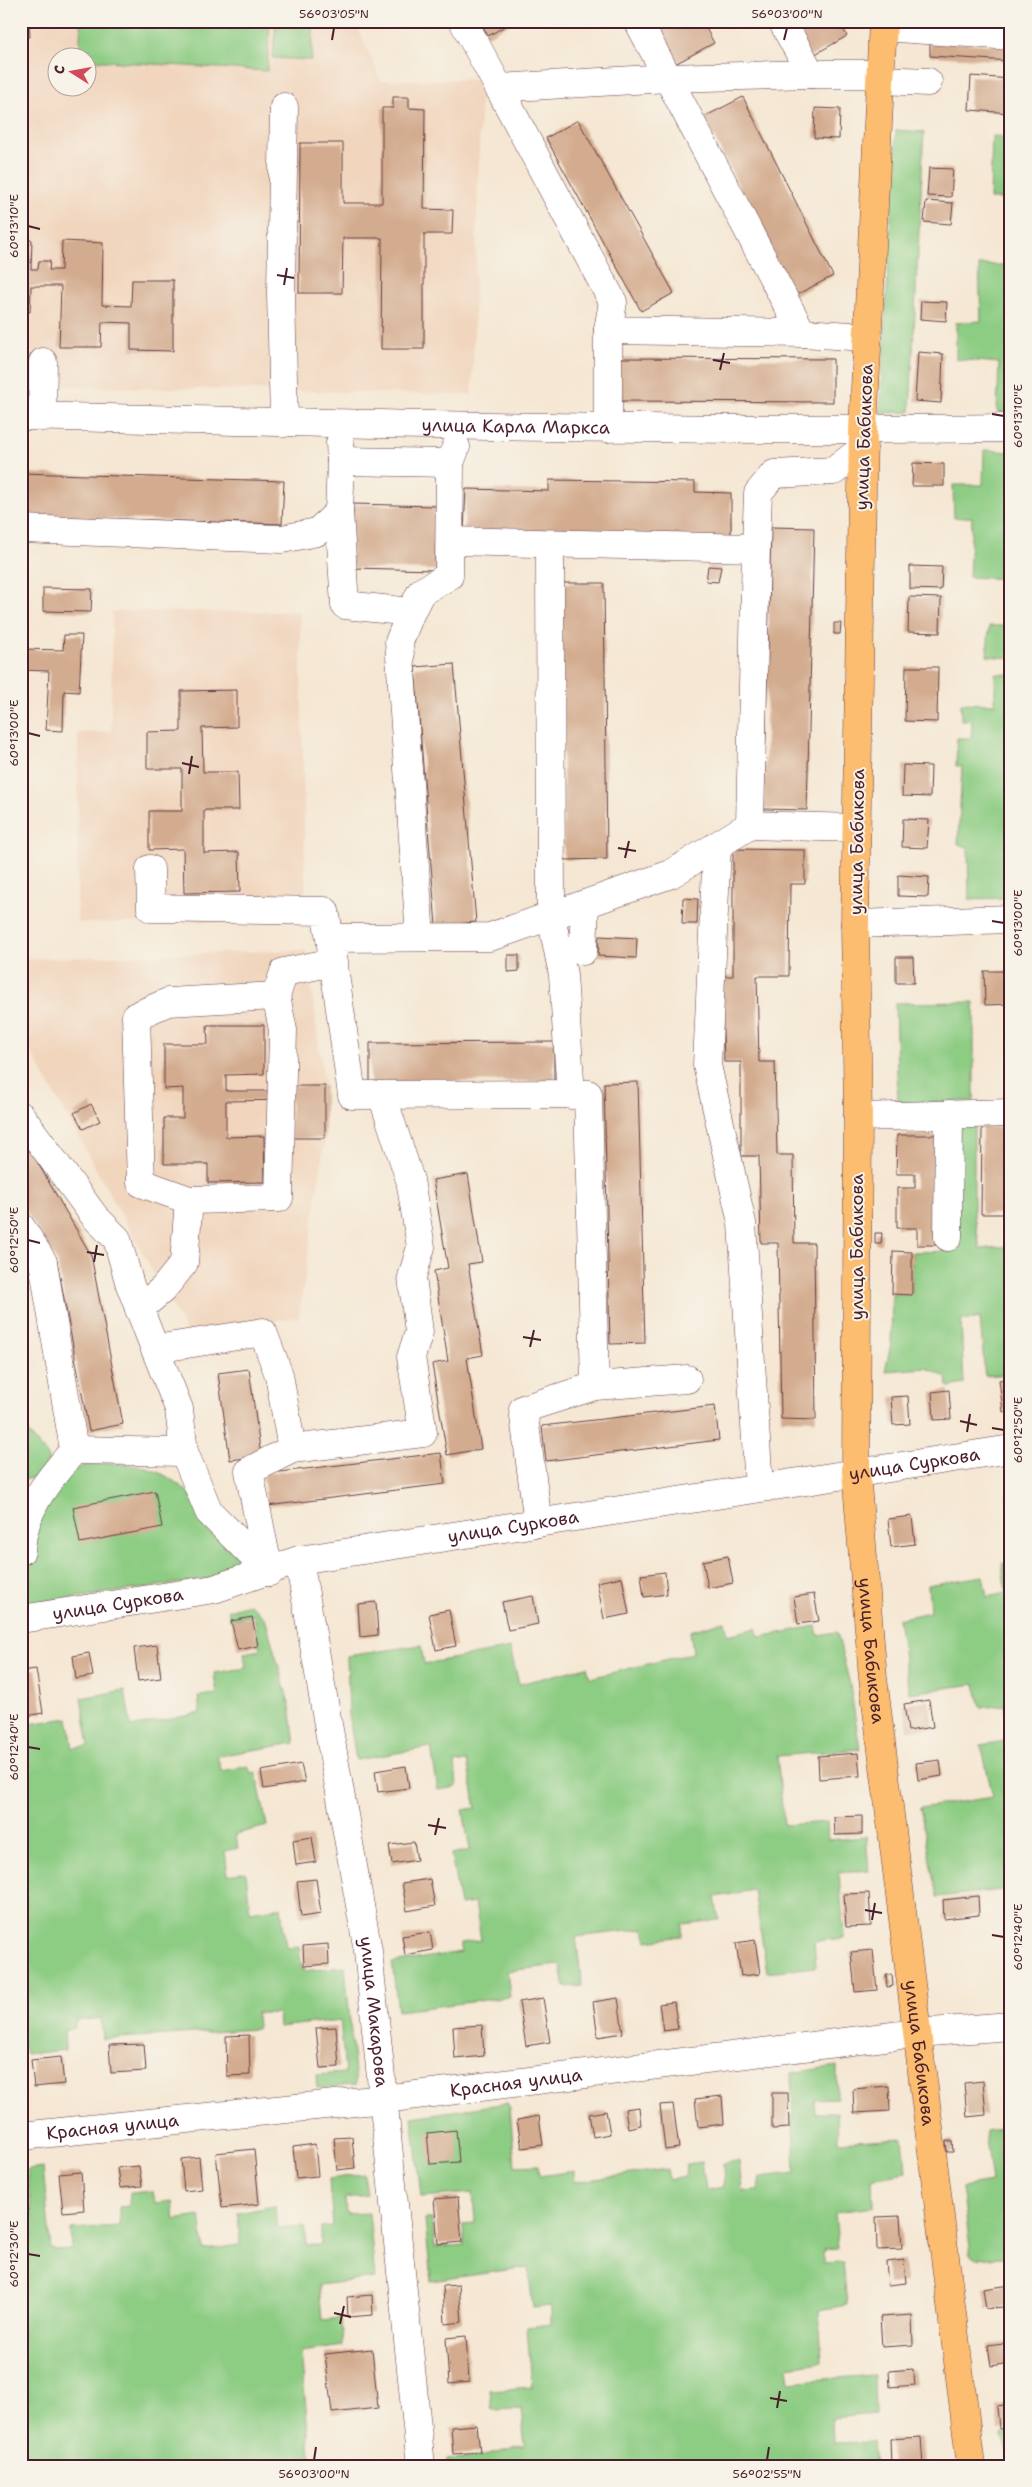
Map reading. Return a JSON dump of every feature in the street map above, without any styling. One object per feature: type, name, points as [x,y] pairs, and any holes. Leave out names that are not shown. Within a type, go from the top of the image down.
[{"type":"main road","name":"улица Бабикова","points":[[883,24],[863,439],[855,924],[858,1117],[856,1472],[873,1678],[972,2466]]},
{"type":"street","points":[[463,21],[614,302],[608,330],[608,428]]},
{"type":"street","points":[[638,21],[802,333]]},
{"type":"street","points":[[782,21],[811,74]]},
{"type":"street","points":[[883,24],[1011,36]]},
{"type":"street","points":[[499,88],[668,78],[811,74],[881,77],[928,82]]},
{"type":"street","points":[[284,107],[281,292],[284,423]]},
{"type":"street","points":[[608,330],[802,333],[868,337]]},
{"type":"street","points":[[32,416],[43,362]]},
{"type":"street","name":"улица Карла Маркса","points":[[32,416],[464,427],[608,428],[863,439],[1011,428]]},
{"type":"street","points":[[340,424],[339,512],[345,605],[411,612]]},
{"type":"street","points":[[420,938],[399,642],[420,592],[449,576],[450,463],[464,427]]},
{"type":"street","points":[[750,825],[758,493],[774,474],[834,471],[863,439]]},
{"type":"street","points":[[341,461],[450,463]]},
{"type":"street","points":[[21,529],[282,539],[317,532],[339,512]]},
{"type":"street","points":[[450,541],[756,548]]},
{"type":"street","points":[[550,544],[552,916],[579,951]]},
{"type":"street","points":[[276,996],[168,1002],[136,1016],[141,1183],[188,1200],[279,1198],[282,1030],[276,996],[284,972],[332,950],[420,938],[490,937],[671,874],[750,825],[857,828]]},
{"type":"street","points":[[717,846],[707,1065],[742,1223],[759,1487]]},
{"type":"street","points":[[150,869],[151,908],[324,911],[332,950],[352,1095],[588,1094],[595,1386]]},
{"type":"street","points":[[572,1095],[564,975],[579,951],[585,904]]},
{"type":"street","points":[[855,924],[1011,919]]},
{"type":"street","points":[[269,1572],[249,1471],[292,1449],[423,1433],[411,1356],[419,1332],[412,1277],[421,1247],[410,1180],[382,1095]]},
{"type":"street","points":[[858,1117],[1011,1113]]},
{"type":"street","points":[[948,1237],[949,1114]]},
{"type":"street","points":[[21,1116],[95,1217],[117,1239],[130,1285],[179,1410],[184,1452],[209,1512],[269,1572]]},
{"type":"street","points":[[139,1309],[163,1289],[184,1263],[188,1200]]},
{"type":"street","points":[[21,1227],[44,1262],[74,1450]]},
{"type":"street","points":[[155,1349],[262,1332],[279,1375],[292,1449]]},
{"type":"street","points":[[538,1523],[523,1410],[595,1386],[687,1379]]},
{"type":"street","name":"улица Суркова","points":[[21,1619],[214,1589],[300,1560],[1011,1449]]},
{"type":"street","points":[[21,1552],[22,1530],[45,1483],[74,1450],[184,1452]]},
{"type":"street","name":"улица Макарова","points":[[300,1560],[368,1951],[420,2466]]},
{"type":"street","name":"Красная улица","points":[[21,2136],[384,2099],[917,2033],[1011,2026]]},
{"type":"shaded area","points":[[29,21],[355,21],[381,81],[481,79],[472,395],[21,385],[21,42],[30,37]]},
{"type":"shaded area","points":[[112,611],[300,612],[306,920],[77,923],[78,733],[111,732]]},
{"type":"shaded area","points":[[306,950],[325,1086],[325,1138],[299,1317],[187,1333],[21,1034],[21,959]]},
{"type":"green space","points":[[81,21],[270,21],[267,71],[98,61],[98,48],[80,48]]},
{"type":"green space","points":[[276,21],[314,21],[311,60],[273,58]]},
{"type":"green space","points":[[896,130],[924,132],[910,412],[880,413]]},
{"type":"green space","points":[[992,136],[1011,137],[1011,199],[990,199]]},
{"type":"green space","points":[[979,265],[1011,265],[1011,413],[997,412],[999,363],[956,359],[956,323],[981,321]]},
{"type":"green space","points":[[984,450],[1011,452],[1011,579],[969,577],[972,517],[954,518],[953,485],[983,485]]},
{"type":"green space","points":[[989,626],[1011,626],[1011,658],[987,656]]},
{"type":"green space","points":[[995,674],[1011,674],[1011,898],[969,899],[968,847],[958,844],[962,766],[956,766],[957,738],[971,738],[972,720],[961,720],[961,703],[995,704]]},
{"type":"green space","points":[[974,1002],[974,1101],[898,1103],[895,1003]]},
{"type":"green space","points":[[953,1123],[974,1123],[974,1215],[980,1249],[1011,1246],[1011,1374],[985,1376],[980,1318],[961,1321],[964,1384],[948,1387],[947,1378],[927,1368],[885,1371],[891,1344],[892,1294],[912,1294],[912,1252],[952,1251]]},
{"type":"green space","points":[[25,1429],[48,1456],[48,1469],[40,1477],[21,1480],[21,1430]]},
{"type":"green space","points":[[111,1463],[138,1466],[158,1472],[188,1492],[248,1561],[238,1575],[23,1605],[27,1544],[32,1524],[67,1474],[88,1464]]},
{"type":"green space","points":[[1011,1562],[1011,1735],[1005,1705],[981,1708],[975,1684],[909,1693],[898,1619],[930,1612],[928,1585],[983,1576],[987,1597],[1006,1593],[1002,1563]]},
{"type":"green space","points":[[250,1604],[265,1618],[290,1707],[295,1743],[217,1756],[221,1771],[248,1766],[251,1773],[256,1772],[267,1826],[236,1834],[238,1848],[225,1851],[228,1875],[246,1872],[250,1912],[281,1907],[286,1948],[299,1947],[302,1971],[345,1967],[356,2085],[317,2088],[316,2075],[345,2073],[340,2020],[279,2027],[278,2013],[256,2013],[257,2029],[103,2039],[101,2018],[75,2021],[75,2028],[64,2030],[65,2050],[26,2054],[21,2038],[23,1725],[68,1718],[73,1748],[89,1746],[81,1698],[125,1690],[131,1727],[200,1713],[198,1696],[217,1694],[214,1673],[246,1668],[244,1653],[260,1650],[254,1615],[230,1620],[228,1610]]},
{"type":"green space","points":[[725,1621],[728,1635],[756,1628],[759,1637],[816,1626],[818,1635],[837,1632],[850,1685],[860,1749],[777,1756],[784,1825],[827,1822],[828,1840],[866,1837],[869,1870],[839,1873],[844,1938],[814,1941],[816,1967],[767,1972],[754,1890],[715,1897],[719,1920],[682,1924],[682,1936],[647,1941],[644,1929],[576,1937],[582,1986],[564,1987],[560,1965],[507,1971],[510,1997],[398,2011],[392,1963],[461,1952],[461,1943],[481,1940],[475,1903],[460,1905],[451,1854],[470,1850],[463,1810],[476,1808],[467,1761],[455,1763],[457,1787],[438,1790],[431,1747],[356,1760],[349,1715],[347,1656],[421,1645],[424,1664],[510,1648],[519,1684],[587,1667],[590,1678],[693,1653],[690,1631]]},
{"type":"green space","points":[[1011,1740],[1011,1889],[937,1897],[920,1808],[993,1797],[981,1745]]},
{"type":"green space","points":[[837,2066],[837,2098],[814,2099],[815,2113],[837,2113],[838,2142],[903,2138],[906,2172],[872,2178],[873,2207],[835,2212],[838,2248],[824,2249],[824,2263],[843,2262],[847,2305],[819,2310],[822,2362],[787,2367],[789,2382],[874,2375],[875,2414],[832,2418],[833,2443],[873,2442],[875,2466],[447,2466],[447,2459],[480,2457],[525,2446],[521,2409],[492,2410],[490,2390],[532,2387],[527,2327],[551,2324],[551,2306],[533,2308],[528,2267],[431,2281],[425,2219],[432,2219],[435,2247],[464,2245],[463,2224],[475,2223],[473,2193],[421,2197],[412,2117],[507,2103],[510,2108],[515,2166],[538,2165],[539,2176],[574,2171],[574,2182],[667,2169],[669,2180],[685,2177],[686,2164],[702,2162],[706,2190],[724,2187],[723,2163],[739,2161],[742,2191],[758,2190],[760,2177],[795,2173],[791,2073]]},
{"type":"green space","points":[[1011,2128],[1011,2256],[977,2259],[971,2255],[962,2187],[992,2182],[985,2131]]},
{"type":"green space","points":[[43,2168],[51,2250],[72,2249],[71,2229],[119,2226],[119,2207],[129,2206],[130,2193],[153,2191],[155,2203],[173,2201],[175,2220],[200,2216],[204,2250],[240,2245],[238,2213],[275,2206],[277,2228],[304,2226],[306,2245],[321,2245],[321,2227],[333,2226],[329,2179],[364,2174],[367,2195],[345,2198],[346,2214],[369,2213],[375,2278],[319,2285],[322,2320],[341,2318],[343,2346],[301,2352],[311,2466],[21,2466],[21,2218],[32,2216],[27,2170]]},
{"type":"green space","points":[[1011,2432],[1011,2466],[1008,2466],[1003,2433]]},
{"type":"building","points":[[21,21],[29,21],[30,37],[21,37]]},
{"type":"building","points":[[480,21],[514,21],[488,36]]},
{"type":"building","points":[[653,21],[702,21],[714,43],[675,64]]},
{"type":"building","points":[[790,21],[839,21],[847,36],[810,57]]},
{"type":"building","points":[[930,41],[1011,46],[1011,61],[930,56]]},
{"type":"building","points":[[971,76],[1011,79],[1011,113],[969,110]]},
{"type":"building","points":[[393,97],[409,97],[409,108],[425,109],[424,209],[453,210],[452,234],[424,234],[424,349],[381,349],[382,238],[343,238],[342,293],[299,293],[300,143],[343,143],[343,203],[382,203],[382,108],[393,108]]},
{"type":"building","points":[[743,97],[833,276],[794,296],[704,117]]},
{"type":"building","points":[[815,108],[840,109],[839,139],[814,138]]},
{"type":"building","points":[[578,120],[674,293],[641,311],[546,138]]},
{"type":"building","points":[[929,168],[953,169],[951,197],[927,196]]},
{"type":"building","points":[[926,201],[953,203],[951,224],[924,222]]},
{"type":"building","points":[[21,239],[32,240],[31,269],[38,269],[39,261],[50,261],[49,270],[61,270],[62,241],[103,243],[102,305],[131,306],[132,280],[173,280],[173,351],[131,350],[131,323],[102,322],[101,347],[59,347],[61,286],[31,286],[30,312],[21,312]]},
{"type":"building","points":[[921,301],[947,302],[946,321],[920,319]]},
{"type":"building","points":[[918,352],[943,354],[941,403],[915,401]]},
{"type":"building","points":[[620,358],[833,359],[833,402],[619,401]]},
{"type":"building","points":[[913,463],[944,464],[944,486],[912,486]]},
{"type":"building","points":[[21,473],[284,481],[282,524],[21,516]]},
{"type":"building","points":[[549,480],[695,482],[695,492],[731,493],[731,539],[464,531],[466,489],[549,491]]},
{"type":"building","points":[[352,504],[436,506],[435,570],[351,568]]},
{"type":"building","points":[[771,527],[814,528],[807,810],[764,809]]},
{"type":"building","points":[[708,566],[721,567],[718,582],[706,581]]},
{"type":"building","points":[[910,566],[942,567],[941,590],[910,589]]},
{"type":"building","points":[[561,583],[604,583],[607,859],[564,860]]},
{"type":"building","points":[[43,588],[92,589],[91,612],[43,611]]},
{"type":"building","points":[[909,597],[941,598],[940,633],[908,632]]},
{"type":"building","points":[[834,623],[841,623],[840,634],[834,634]]},
{"type":"building","points":[[64,635],[82,635],[79,692],[64,691],[63,731],[46,730],[49,671],[21,670],[21,649],[63,650]]},
{"type":"building","points":[[454,664],[476,922],[436,926],[415,667]]},
{"type":"building","points":[[906,667],[938,667],[937,722],[905,721]]},
{"type":"building","points":[[237,690],[237,727],[202,728],[203,772],[238,772],[239,810],[204,810],[204,853],[239,852],[240,892],[184,893],[183,849],[149,850],[149,811],[182,811],[182,769],[147,769],[147,732],[181,731],[181,691]]},
{"type":"building","points":[[903,765],[931,766],[930,797],[902,796]]},
{"type":"building","points":[[903,819],[929,820],[927,848],[902,847]]},
{"type":"building","points":[[733,849],[805,850],[805,884],[790,884],[789,976],[757,976],[759,1062],[775,1062],[777,1155],[793,1155],[794,1243],[814,1243],[816,1420],[781,1419],[778,1243],[761,1243],[759,1156],[741,1156],[741,1062],[724,1062],[721,976],[733,976]]},
{"type":"building","points":[[898,875],[929,877],[928,897],[898,896]]},
{"type":"building","points":[[683,898],[698,899],[697,924],[682,924]]},
{"type":"building","points":[[599,936],[637,938],[636,958],[598,956]]},
{"type":"building","points":[[508,955],[519,955],[519,971],[508,972]]},
{"type":"building","points":[[896,957],[913,957],[914,983],[896,983]]},
{"type":"building","points":[[984,971],[1011,971],[1011,1004],[985,1005]]},
{"type":"building","points":[[207,1025],[264,1025],[264,1074],[226,1075],[226,1091],[291,1091],[291,1086],[325,1086],[325,1138],[291,1138],[291,1100],[226,1101],[226,1137],[264,1136],[265,1182],[208,1183],[208,1164],[164,1164],[164,1118],[183,1118],[183,1088],[164,1089],[164,1044],[208,1044]]},
{"type":"building","points":[[554,1042],[554,1081],[370,1082],[370,1043]]},
{"type":"building","points":[[638,1082],[645,1343],[610,1344],[604,1083]]},
{"type":"building","points":[[91,1104],[100,1121],[83,1129],[74,1113]]},
{"type":"building","points":[[982,1127],[1011,1127],[1011,1214],[981,1214]]},
{"type":"building","points":[[21,1134],[91,1255],[123,1424],[89,1431],[57,1261],[21,1203]]},
{"type":"building","points":[[897,1135],[937,1135],[937,1245],[917,1245],[917,1228],[897,1228],[897,1188],[915,1188],[915,1174],[896,1174]]},
{"type":"building","points":[[468,1174],[482,1262],[468,1264],[483,1355],[467,1358],[481,1449],[447,1455],[432,1364],[448,1361],[434,1271],[448,1268],[433,1180]]},
{"type":"building","points":[[875,1233],[882,1233],[881,1244],[875,1244]]},
{"type":"building","points":[[893,1251],[912,1252],[912,1295],[892,1294]]},
{"type":"building","points":[[249,1369],[261,1456],[230,1460],[218,1373]]},
{"type":"building","points":[[1011,1378],[1011,1411],[1003,1412],[999,1380]]},
{"type":"building","points":[[949,1390],[951,1419],[934,1420],[932,1392]]},
{"type":"building","points":[[908,1396],[910,1424],[893,1425],[891,1397]]},
{"type":"building","points":[[715,1406],[719,1440],[546,1461],[542,1426]]},
{"type":"building","points":[[441,1453],[445,1484],[267,1506],[263,1474]]},
{"type":"building","points":[[155,1491],[162,1527],[80,1543],[73,1507]]},
{"type":"building","points":[[1006,1494],[1011,1494],[1011,1522],[1010,1522]]},
{"type":"building","points":[[912,1516],[915,1544],[891,1547],[888,1519]]},
{"type":"building","points":[[728,1556],[733,1583],[708,1588],[703,1561]]},
{"type":"building","points":[[665,1572],[667,1594],[644,1597],[641,1575]]},
{"type":"building","points":[[622,1577],[629,1614],[604,1619],[597,1582]]},
{"type":"building","points":[[814,1594],[819,1621],[798,1624],[794,1597]]},
{"type":"building","points":[[533,1596],[538,1624],[508,1630],[502,1602]]},
{"type":"building","points":[[376,1602],[378,1635],[360,1637],[358,1604]]},
{"type":"building","points":[[449,1610],[456,1646],[436,1650],[429,1614]]},
{"type":"building","points":[[252,1617],[258,1646],[238,1650],[231,1621]]},
{"type":"building","points":[[157,1645],[161,1678],[138,1681],[134,1648]]},
{"type":"building","points":[[89,1653],[93,1676],[76,1679],[73,1656]]},
{"type":"building","points":[[36,1669],[43,1713],[21,1717],[21,1671]]},
{"type":"building","points":[[929,1700],[933,1727],[908,1731],[904,1704]]},
{"type":"building","points":[[858,1753],[860,1776],[819,1779],[818,1756]]},
{"type":"building","points":[[940,1760],[942,1776],[918,1780],[916,1763]]},
{"type":"building","points":[[301,1764],[305,1782],[264,1789],[261,1771]]},
{"type":"building","points":[[406,1766],[409,1788],[378,1792],[375,1771]]},
{"type":"building","points":[[862,1816],[862,1834],[835,1835],[834,1817]]},
{"type":"building","points":[[312,1837],[316,1862],[296,1865],[293,1840]]},
{"type":"building","points":[[414,1842],[417,1860],[392,1864],[389,1845]]},
{"type":"building","points":[[316,1879],[321,1914],[301,1917],[297,1881]]},
{"type":"building","points":[[430,1879],[435,1906],[407,1911],[402,1883]]},
{"type":"building","points":[[869,1893],[871,1926],[846,1927],[844,1894]]},
{"type":"building","points":[[978,1896],[979,1915],[944,1919],[943,1900]]},
{"type":"building","points":[[430,1932],[433,1950],[405,1955],[402,1936]]},
{"type":"building","points":[[755,1940],[760,1974],[741,1976],[736,1943]]},
{"type":"building","points":[[328,1944],[329,1964],[304,1966],[303,1946]]},
{"type":"building","points":[[873,1950],[877,1990],[855,1992],[851,1952]]},
{"type":"building","points":[[886,1975],[892,1975],[893,1986],[887,1987]]},
{"type":"building","points":[[543,1998],[550,2042],[526,2046],[519,2002]]},
{"type":"building","points":[[618,1998],[623,2033],[598,2037],[593,2002]]},
{"type":"building","points":[[674,2002],[678,2029],[663,2031],[659,2004]]},
{"type":"building","points":[[482,2025],[484,2056],[455,2059],[453,2027]]},
{"type":"building","points":[[336,2027],[339,2067],[320,2068],[316,2028]]},
{"type":"building","points":[[249,2035],[250,2075],[227,2076],[226,2036]]},
{"type":"building","points":[[144,2044],[146,2071],[111,2073],[109,2045]]},
{"type":"building","points":[[61,2057],[64,2084],[34,2087],[31,2060]]},
{"type":"building","points":[[983,2081],[986,2115],[967,2117],[964,2083]]},
{"type":"building","points":[[889,2086],[890,2111],[854,2113],[853,2089]]},
{"type":"building","points":[[772,2093],[788,2093],[789,2128],[772,2129]]},
{"type":"building","points":[[722,2096],[724,2124],[698,2127],[695,2099]]},
{"type":"building","points":[[673,2104],[679,2148],[665,2150],[660,2105]]},
{"type":"building","points":[[639,2107],[641,2125],[628,2128],[625,2109]]},
{"type":"building","points":[[606,2111],[610,2134],[593,2137],[589,2114]]},
{"type":"building","points":[[539,2116],[543,2145],[522,2148],[517,2120]]},
{"type":"building","points":[[456,2130],[459,2162],[430,2164],[427,2133]]},
{"type":"building","points":[[352,2137],[355,2168],[337,2170],[334,2138]]},
{"type":"building","points":[[946,2141],[952,2141],[953,2152],[947,2152]]},
{"type":"building","points":[[315,2144],[318,2176],[296,2178],[293,2147]]},
{"type":"building","points":[[254,2149],[259,2204],[222,2208],[216,2153]]},
{"type":"building","points":[[199,2157],[202,2189],[184,2191],[181,2159]]},
{"type":"building","points":[[139,2166],[142,2186],[120,2188],[117,2168]]},
{"type":"building","points":[[81,2172],[84,2210],[63,2212],[59,2174]]},
{"type":"building","points":[[25,2178],[28,2210],[21,2210],[21,2179]]},
{"type":"building","points":[[458,2197],[462,2242],[438,2244],[434,2199]]},
{"type":"building","points":[[900,2216],[902,2249],[877,2250],[876,2217]]},
{"type":"building","points":[[904,2260],[906,2283],[888,2285],[886,2262]]},
{"type":"building","points":[[459,2285],[462,2322],[445,2324],[443,2286]]},
{"type":"building","points":[[1011,2285],[1011,2306],[986,2309],[983,2289]]},
{"type":"building","points":[[372,2295],[373,2315],[348,2317],[347,2297]]},
{"type":"building","points":[[912,2315],[913,2345],[882,2347],[880,2317]]},
{"type":"building","points":[[466,2336],[469,2382],[449,2384],[446,2338]]},
{"type":"building","points":[[1011,2342],[1011,2363],[991,2366],[988,2345]]},
{"type":"building","points":[[372,2349],[378,2408],[332,2413],[325,2354]]},
{"type":"building","points":[[913,2369],[915,2385],[890,2387],[889,2371]]},
{"type":"building","points":[[1011,2404],[1011,2428],[999,2429],[997,2406]]},
{"type":"building","points":[[477,2425],[480,2452],[453,2454],[451,2427]]},
{"type":"building","points":[[921,2437],[923,2466],[891,2466],[890,2439]]}]
